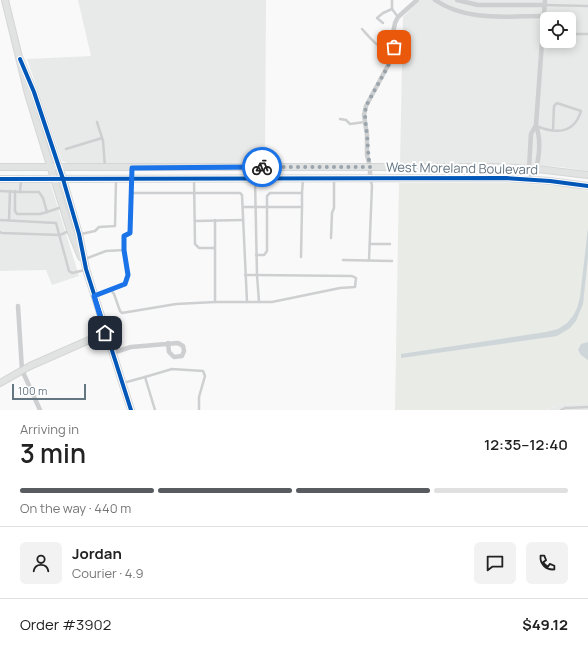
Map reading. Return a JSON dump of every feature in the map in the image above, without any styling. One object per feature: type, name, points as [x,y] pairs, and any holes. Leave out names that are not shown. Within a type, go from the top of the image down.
[{"type":"street","points":[[5,0],[20,59],[31,93],[50,140],[63,179],[79,234],[83,260]]},
{"type":"street","points":[[370,178],[364,115],[366,106],[388,66],[393,53],[393,33],[395,23],[398,17],[417,0]]},
{"type":"street","points":[[435,0],[450,9],[477,16],[540,16]]},
{"type":"street","points":[[457,0],[468,3],[489,5],[545,2],[544,12]]},
{"type":"street","points":[[489,5],[489,16]]},
{"type":"street","points":[[532,179],[537,169],[539,135],[536,125],[544,48]]},
{"type":"street","points":[[31,93],[42,143],[53,179],[70,230],[83,260],[105,333],[131,410]]},
{"type":"street","points":[[532,179],[529,168],[531,134],[536,125]]},
{"type":"street","points":[[42,143],[50,140]]},
{"type":"street","points":[[194,167],[194,178]]},
{"type":"street","points":[[255,167],[255,178]]},
{"type":"street","points":[[305,178],[307,167]]},
{"type":"street","points":[[473,167],[473,178]]},
{"type":"street","name":"West Moreland Boulevard","points":[[0,168],[473,167],[529,168],[588,175]]},
{"type":"street","points":[[18,168],[20,179]]},
{"type":"street","points":[[105,168],[105,179]]},
{"type":"street","points":[[132,168],[132,179]]},
{"type":"street","points":[[574,184],[576,173]]},
{"type":"street","name":"West Moreland Boulevard","points":[[0,179],[473,178],[532,179],[588,186]]},
{"type":"street","points":[[62,207],[70,204]]},
{"type":"street","points":[[70,230],[77,228]]},
{"type":"street","points":[[18,306],[22,370],[40,410]]},
{"type":"street","points":[[0,383],[22,370],[105,333]]},
{"type":"street","points":[[112,353],[131,346],[168,343]]},
{"type":"lane","points":[[392,0],[392,9],[398,17]]},
{"type":"lane","points":[[545,2],[588,6]]},
{"type":"lane","points":[[382,23],[377,18],[383,13],[392,9]]},
{"type":"lane","points":[[362,29],[379,47],[393,53]]},
{"type":"lane","points":[[576,34],[588,34]]},
{"type":"lane","points":[[536,125],[545,129],[553,130],[565,130],[573,126],[581,111],[557,103],[554,106],[553,130]]},
{"type":"lane","points":[[340,119],[346,120],[350,124],[365,122]]},
{"type":"lane","points":[[97,122],[104,149],[105,168]]},
{"type":"lane","points":[[66,150],[102,138]]},
{"type":"lane","points":[[194,178],[195,244],[199,248],[215,248]]},
{"type":"lane","points":[[255,178],[256,255],[259,302]]},
{"type":"lane","points":[[301,257],[302,193],[305,178]]},
{"type":"lane","points":[[331,238],[332,213],[334,208],[334,178]]},
{"type":"lane","points":[[369,260],[372,184],[370,178]]},
{"type":"lane","points":[[20,179],[20,192]]},
{"type":"lane","points":[[79,234],[95,231],[99,227],[115,226],[116,179]]},
{"type":"lane","points":[[94,296],[125,284],[128,275],[124,250],[124,236],[130,233],[132,179]]},
{"type":"lane","points":[[0,191],[40,192],[47,212]]},
{"type":"lane","points":[[9,220],[10,191]]},
{"type":"lane","points":[[15,191],[15,211],[18,214],[40,214],[62,207]]},
{"type":"lane","points":[[132,193],[240,193],[242,195],[243,207],[247,302]]},
{"type":"lane","points":[[256,255],[264,255],[267,251],[267,196],[270,193],[302,193]]},
{"type":"lane","points":[[243,207],[302,207]]},
{"type":"lane","points":[[0,220],[56,223],[69,271],[72,273],[86,270]]},
{"type":"lane","points":[[215,220],[215,302]]},
{"type":"lane","points":[[195,221],[243,220]]},
{"type":"lane","points":[[0,232],[60,235],[70,230]]},
{"type":"lane","points":[[370,244],[390,244]]},
{"type":"lane","points":[[83,260],[106,251],[124,250]]},
{"type":"lane","points":[[343,260],[392,261]]},
{"type":"lane","points":[[111,290],[120,311],[122,312],[176,304],[272,302],[340,288],[356,287],[356,278],[352,276],[246,275]]},
{"type":"lane","points":[[122,384],[172,369],[203,371],[205,376],[199,397],[199,410]]},
{"type":"lane","points":[[145,377],[155,410]]},
{"type":"lane","points":[[561,410],[565,408],[588,407]]},
{"type":"shaded area","points":[[78,0],[266,0],[265,163],[79,164],[62,161],[27,59],[91,56]]},
{"type":"shaded area","points":[[420,0],[588,0],[588,171],[560,167],[517,164],[400,163],[403,17]]},
{"type":"shaded area","points":[[0,181],[50,182],[79,276],[52,285],[46,270],[0,271]]},
{"type":"shaded area","points":[[399,183],[514,183],[573,187],[588,191],[588,403],[561,404],[546,410],[395,410]]},
{"type":"shaded area","points":[[588,228],[588,257],[583,304],[576,321],[570,328],[557,336],[401,358],[401,354],[546,332],[558,329],[567,323],[577,308],[580,297]]},
{"type":"shaded area","points":[[588,342],[588,360],[581,355],[578,350],[581,344]]},
{"type":"shaded area","points":[[588,403],[588,410],[547,410],[561,404]]},
{"type":"cycle path","points":[[20,59],[34,92],[63,179],[79,234],[86,269],[131,410]]},
{"type":"cycle path","points":[[0,179],[506,178],[550,181],[588,186]]},
{"type":"way so far","points":[[262,167],[370,167],[367,155],[367,135],[364,115],[366,106],[392,58],[394,47]]},
{"type":"route","points":[[105,333],[94,296],[125,284],[128,275],[124,250],[124,236],[130,233],[132,168],[262,167]]}]
